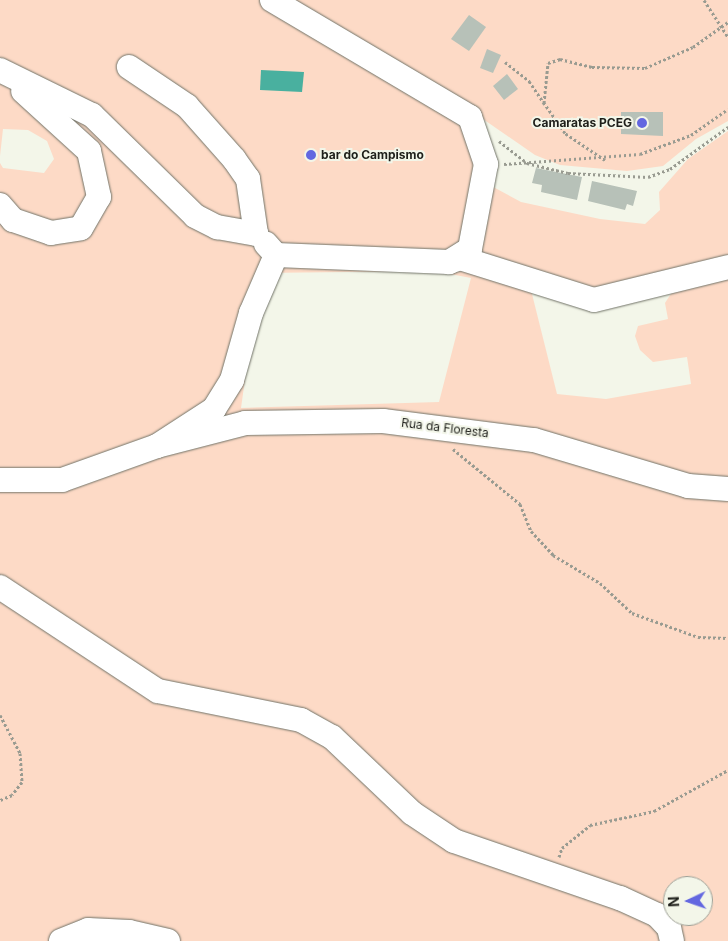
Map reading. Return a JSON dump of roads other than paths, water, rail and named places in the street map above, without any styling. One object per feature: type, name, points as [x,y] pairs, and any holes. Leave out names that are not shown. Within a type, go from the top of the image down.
[{"type":"street","points":[[272,0],[470,117],[486,164],[484,182],[470,248],[448,262]]},
{"type":"street","points":[[129,67],[187,106],[234,159],[248,179],[256,234],[276,255],[448,262],[460,258],[594,300],[728,267]]},
{"type":"street","points":[[1,71],[92,115],[195,216],[217,227],[256,234]]},
{"type":"street","points":[[0,205],[13,220],[51,234],[81,228],[99,197],[89,151],[1,71]]},
{"type":"street","points":[[0,480],[62,480],[157,446],[214,409],[232,380],[251,313],[276,255]]},
{"type":"street","name":"Rua da Floresta","points":[[157,446],[245,422],[383,421],[437,426],[534,440],[688,486],[728,489]]},
{"type":"street","points":[[0,587],[158,691],[301,720],[332,737],[412,813],[454,841],[554,874],[657,916],[669,928],[672,941]]},
{"type":"street","points":[[61,941],[88,930],[129,932],[168,941]]},
{"type":"water","points":[[261,70],[304,72],[302,92],[260,90]]},
{"type":"place","name":"Camaratas PCEG","points":[[642,123]]},
{"type":"place","name":"bar do Campismo","points":[[311,155]]}]
